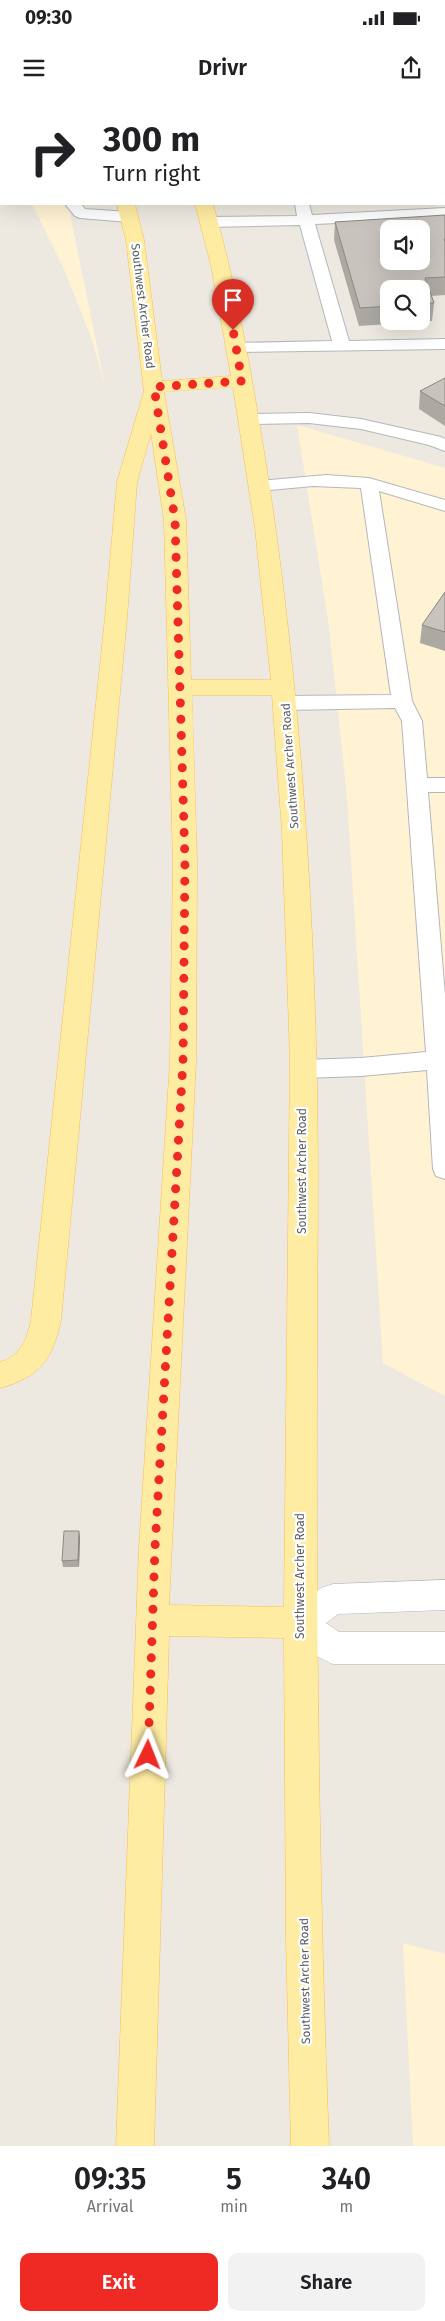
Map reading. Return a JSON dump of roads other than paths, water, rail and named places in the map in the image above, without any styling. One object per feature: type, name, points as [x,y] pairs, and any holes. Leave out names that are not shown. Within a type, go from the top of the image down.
[{"type":"main road","name":"Southwest Archer Road","points":[[127,210],[135,240],[154,387],[175,520],[185,862],[183,1061],[155,1548],[154,1620],[134,2146]]},
{"type":"main road","name":"Southwest Archer Road","points":[[206,213],[226,295],[265,519],[285,695],[296,862],[303,1069],[300,1622],[306,2041],[310,2146]]},
{"type":"main road","points":[[0,1375],[20,1368],[34,1357],[41,1344],[46,1320],[116,618],[127,482],[154,387],[242,381]]},
{"type":"main road","points":[[181,688],[285,695]]},
{"type":"main road","points":[[154,1620],[300,1622]]},
{"type":"street","points":[[445,1595],[334,1599],[300,1622],[333,1648],[445,1648]]},
{"type":"lane","points":[[74,205],[80,213],[127,210]]},
{"type":"lane","points":[[302,205],[342,346]]},
{"type":"lane","points":[[206,213],[306,220],[445,213]]},
{"type":"lane","points":[[236,348],[445,344]]},
{"type":"lane","points":[[248,419],[309,418],[361,424],[435,441],[445,446]]},
{"type":"lane","points":[[259,486],[305,480],[345,480],[369,483],[445,506]]},
{"type":"lane","points":[[369,483],[402,701],[412,721],[437,939],[440,1019],[438,1060],[445,1169]]},
{"type":"lane","points":[[285,695],[402,701]]},
{"type":"lane","points":[[418,785],[445,785]]},
{"type":"lane","points":[[303,1069],[361,1067],[438,1060]]}]
